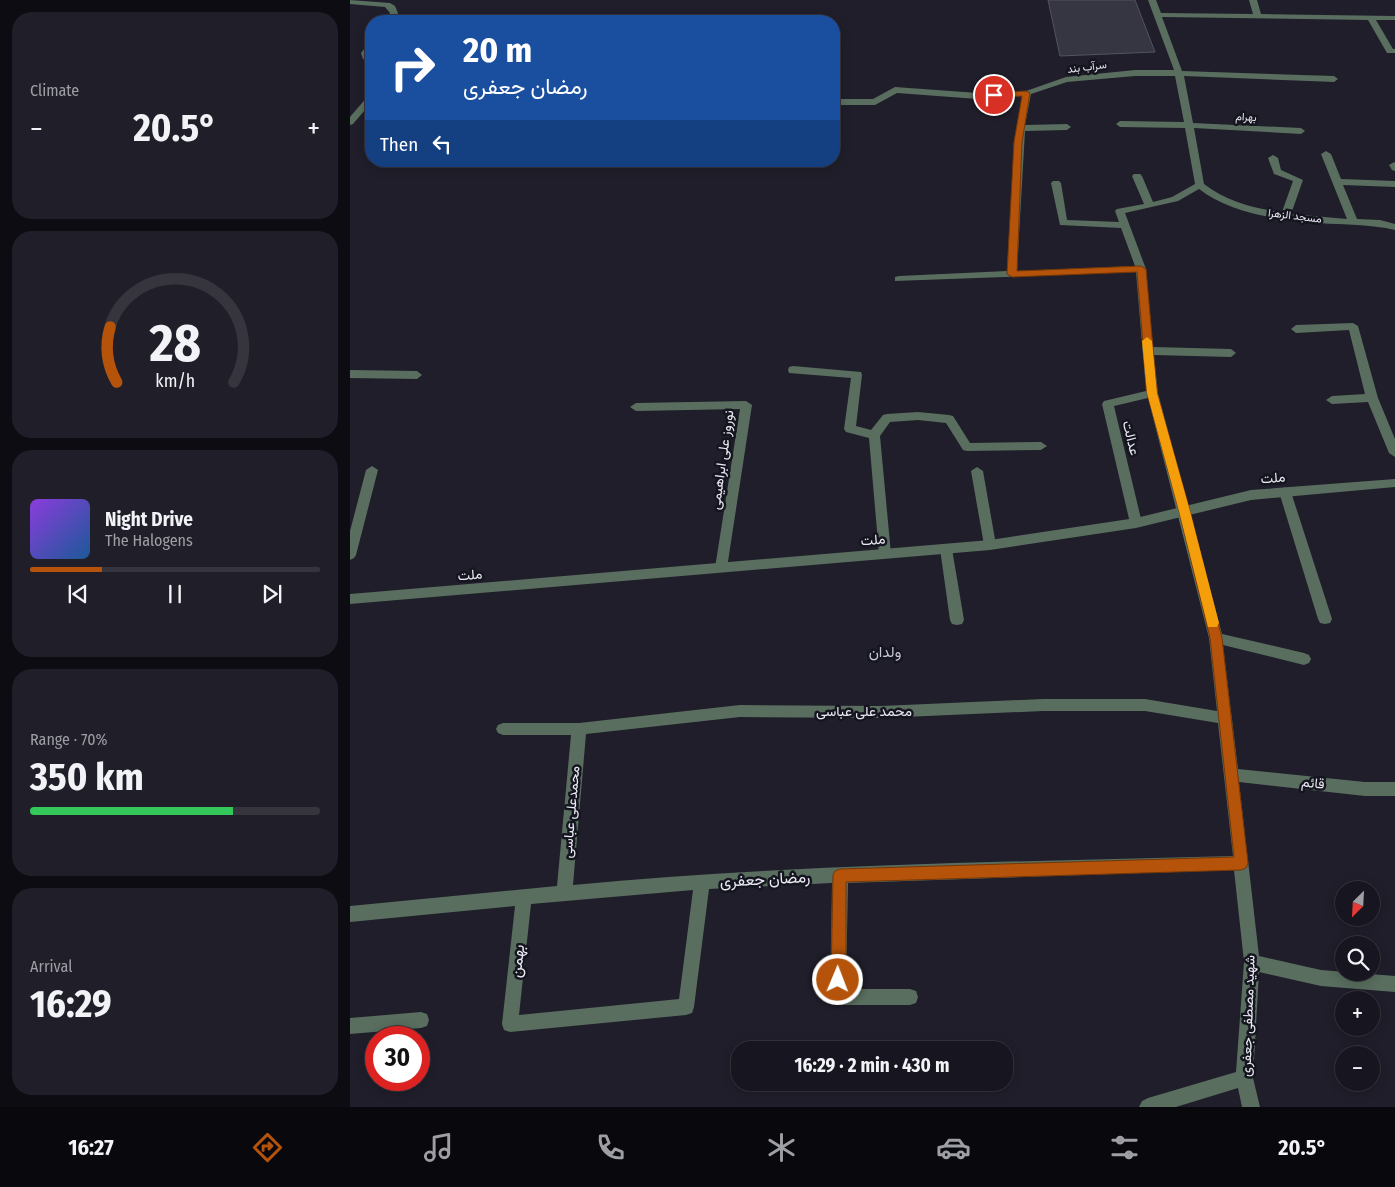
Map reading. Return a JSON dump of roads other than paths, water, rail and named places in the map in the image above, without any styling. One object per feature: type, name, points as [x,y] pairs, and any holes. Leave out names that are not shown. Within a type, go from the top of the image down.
[{"type":"street","points":[[1152,0],[1179,73],[1200,185],[1175,199],[1150,206],[1120,211],[1141,269],[1152,393],[1184,511]]},
{"type":"street","points":[[1253,0],[1258,17]]},
{"type":"street","points":[[350,2],[382,3],[392,8],[393,15]]},
{"type":"street","points":[[1158,15],[1395,18]]},
{"type":"street","points":[[1371,18],[1390,50],[1395,51]]},
{"type":"street","name":"سرآب بند","points":[[840,102],[875,102],[895,90],[978,96],[1026,93],[1066,80],[1135,73],[1334,79]]},
{"type":"street","points":[[1012,274],[1018,142],[1026,93]]},
{"type":"street","points":[[350,122],[365,105]]},
{"type":"street","name":"بهرام","points":[[1120,124],[1189,125],[1301,131]]},
{"type":"street","points":[[1020,128],[1067,127]]},
{"type":"street","points":[[1326,154],[1352,222]]},
{"type":"street","points":[[1273,158],[1277,172],[1298,180],[1286,216]]},
{"type":"street","points":[[1137,176],[1150,206]]},
{"type":"street","points":[[1336,182],[1395,184]]},
{"type":"street","points":[[1056,183],[1063,223],[1126,225]]},
{"type":"street","name":"مسجد الزهرا","points":[[1200,185],[1215,197],[1258,212],[1352,222],[1380,223],[1395,227]]},
{"type":"street","points":[[900,279],[1141,269]]},
{"type":"street","points":[[1296,329],[1353,326],[1372,398],[1395,453]]},
{"type":"street","points":[[1148,351],[1231,353]]},
{"type":"street","points":[[793,370],[857,375],[850,429],[874,435]]},
{"type":"street","points":[[350,374],[416,375]]},
{"type":"street","name":"عدالت","points":[[1136,523],[1108,404],[1152,393]]},
{"type":"street","points":[[1332,400],[1372,398]]},
{"type":"street","name":"نوروز علی ابراهیمی","points":[[636,407],[746,405],[721,568]]},
{"type":"street","points":[[885,554],[874,435],[887,418],[918,416],[949,419],[967,448],[1041,446]]},
{"type":"street","points":[[350,555],[372,470]]},
{"type":"street","points":[[977,471],[990,545]]},
{"type":"street","name":"ملت","points":[[350,599],[990,545],[1136,523],[1251,495],[1395,483]]},
{"type":"street","points":[[1285,492],[1325,619]]},
{"type":"street","name":"شهید مصطفی جعفری","points":[[1184,511],[1216,638],[1225,718],[1252,962],[1244,1078],[1251,1107]]},
{"type":"street","points":[[946,549],[957,620]]},
{"type":"street","points":[[1216,638],[1304,659]]},
{"type":"street","name":"محمد علی عباسی","points":[[503,729],[579,729],[740,711],[881,712],[1043,706],[1145,705],[1225,718]]},
{"type":"street","name":"محمدعلی عباسی","points":[[564,894],[579,729]]},
{"type":"street","name":"قائم","points":[[1231,775],[1365,789],[1395,789]]},
{"type":"street","name":"رمضان جعفری","points":[[350,914],[659,884],[840,875],[1241,863]]},
{"type":"street","points":[[840,875],[838,997],[910,997]]},
{"type":"street","name":"بهمن","points":[[524,897],[510,1024],[686,1007],[702,882]]},
{"type":"street","points":[[1252,962],[1321,978],[1395,984]]},
{"type":"street","points":[[350,1026],[421,1020]]},
{"type":"street","points":[[1150,1107],[1244,1078]]},
{"type":"district","name":"ولدان","points":[[885,652]]}]
